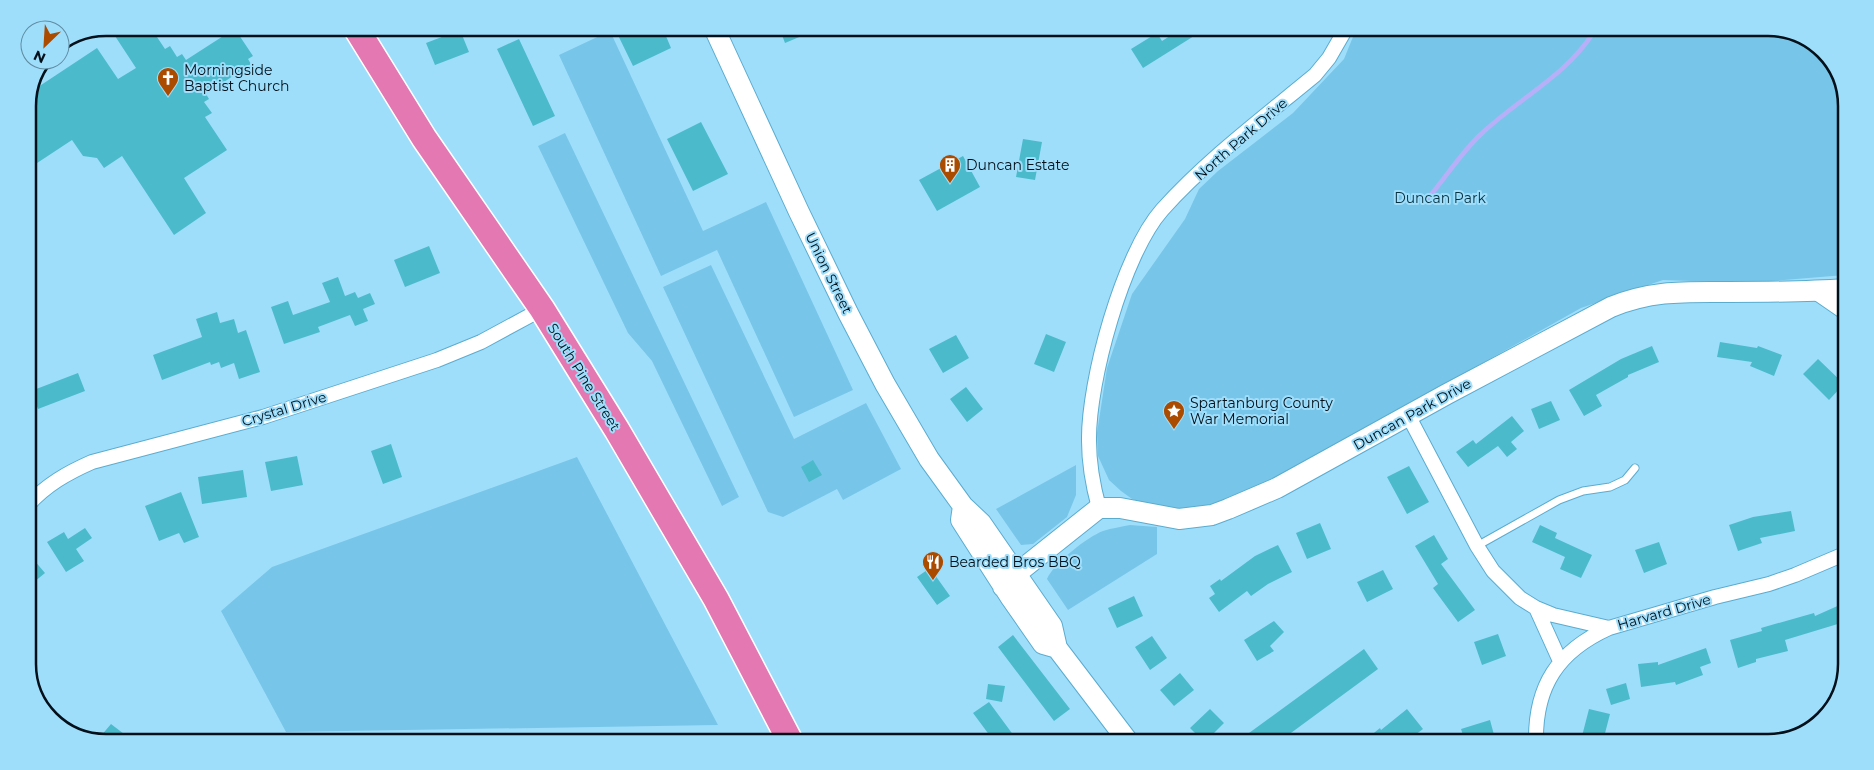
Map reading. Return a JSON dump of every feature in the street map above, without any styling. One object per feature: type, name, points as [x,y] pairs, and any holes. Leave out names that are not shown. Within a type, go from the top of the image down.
[{"type":"highway","name":"South Pine Street","points":[[361,36],[424,138],[542,309],[622,438],[716,598],[786,734]]},
{"type":"street","name":"Union Street","points":[[718,36],[848,313],[885,384],[929,459],[963,506],[961,520],[1010,580],[1043,644],[1057,648],[1122,734]]},
{"type":"street","name":"North Park Drive","points":[[1099,508],[1091,476],[1088,440],[1097,376],[1107,331],[1124,282],[1145,233],[1162,210],[1206,165],[1315,75],[1329,58],[1342,36]]},
{"type":"street","name":"Duncan Park Drive","points":[[1099,508],[1120,508],[1179,519],[1228,510],[1277,488],[1408,415],[1611,307],[1630,300],[1662,293],[1815,292],[1838,290]]},
{"type":"street","points":[[1815,292],[1838,308]]},
{"type":"street","name":"Crystal Drive","points":[[36,498],[52,483],[92,462],[263,417],[437,360],[481,342],[542,309]]},
{"type":"street","name":"Harvard Drive","points":[[1408,415],[1477,546],[1493,571],[1506,585],[1536,608],[1570,620],[1608,628],[1715,597],[1769,584],[1804,572],[1838,557]]},
{"type":"street","points":[[1010,580],[1099,508]]},
{"type":"street","points":[[1536,608],[1560,661]]},
{"type":"street","points":[[1536,734],[1543,691],[1560,661],[1584,641],[1608,628]]},
{"type":"lane","points":[[1477,546],[1559,500],[1582,491],[1610,487],[1626,480],[1635,468]]},
{"type":"green space","points":[[599,36],[612,36],[703,231],[766,202],[853,390],[794,417],[717,250],[661,276],[559,55]]},
{"type":"green space","name":"Duncan Park","points":[[1353,36],[1768,36],[1795,42],[1810,51],[1823,64],[1832,79],[1838,101],[1838,276],[1748,283],[1663,280],[1581,308],[1272,481],[1229,500],[1199,507],[1162,509],[1132,499],[1109,480],[1098,456],[1097,433],[1107,368],[1132,294],[1185,219],[1199,189],[1218,171],[1293,113],[1344,59]]},
{"type":"green space","points":[[565,133],[739,497],[722,506],[652,361],[628,333],[538,146]]},
{"type":"green space","points":[[711,265],[794,439],[866,403],[901,469],[843,500],[837,489],[783,517],[768,512],[663,287]]},
{"type":"green space","points":[[577,457],[718,725],[286,732],[221,611],[272,567]]},
{"type":"green space","points":[[1076,465],[1076,495],[1067,517],[1033,544],[1021,545],[996,509]]},
{"type":"green space","points":[[1130,525],[1157,527],[1157,554],[1068,610],[1047,579],[1050,573],[1071,552],[1096,534]]},
{"type":"building","points":[[115,36],[156,36],[165,49],[170,46],[177,57],[182,54],[186,60],[223,36],[240,36],[253,56],[248,59],[251,64],[206,94],[209,99],[204,102],[212,113],[205,117],[227,150],[184,178],[206,213],[174,235],[122,156],[104,168],[97,158],[83,156],[72,140],[36,164],[36,101],[40,86],[64,70],[70,70],[70,66],[97,48],[118,79],[136,68]]},
{"type":"building","points":[[444,36],[462,36],[469,52],[435,65],[426,43]]},
{"type":"building","points":[[618,36],[666,36],[671,48],[633,66]]},
{"type":"building","points":[[782,36],[802,36],[785,43]]},
{"type":"building","points":[[1152,36],[1159,36],[1162,41],[1170,36],[1194,36],[1143,68],[1131,49]]},
{"type":"building","points":[[519,39],[555,116],[533,126],[497,49]]},
{"type":"building","points":[[701,122],[728,174],[693,191],[667,139]]},
{"type":"building","points":[[1023,139],[1042,142],[1035,180],[1016,177]]},
{"type":"building","name":"Duncan Estate","points":[[963,156],[980,187],[937,211],[919,180]]},
{"type":"building","points":[[429,246],[440,273],[405,287],[394,260]]},
{"type":"building","points":[[338,277],[345,296],[355,292],[358,298],[370,293],[375,304],[363,309],[368,321],[355,326],[350,315],[318,327],[320,332],[284,344],[271,307],[288,301],[293,315],[330,302],[322,283]]},
{"type":"building","points":[[217,312],[220,323],[234,319],[238,333],[246,330],[260,372],[239,379],[234,363],[221,368],[219,362],[211,365],[210,362],[162,380],[153,355],[202,337],[196,319]]},
{"type":"building","points":[[1046,334],[1066,342],[1054,372],[1034,364]]},
{"type":"building","points":[[956,335],[969,358],[943,373],[929,349]]},
{"type":"building","points":[[1720,342],[1757,348],[1758,346],[1782,355],[1774,376],[1750,366],[1752,362],[1717,357]]},
{"type":"building","points":[[1652,346],[1659,362],[1628,375],[1628,377],[1596,395],[1602,406],[1584,416],[1569,390],[1621,359]]},
{"type":"building","points":[[1818,359],[1838,378],[1838,390],[1829,400],[1803,374]]},
{"type":"building","points":[[78,373],[85,391],[38,409],[36,389]]},
{"type":"building","points":[[966,387],[983,409],[967,422],[950,399]]},
{"type":"building","points":[[1551,401],[1560,420],[1539,429],[1531,409]]},
{"type":"building","points":[[1512,416],[1524,431],[1511,442],[1517,449],[1507,457],[1498,446],[1468,467],[1456,452],[1473,440],[1476,444]]},
{"type":"building","points":[[391,444],[402,477],[383,484],[371,451]]},
{"type":"building","points":[[297,456],[303,485],[271,491],[265,462]]},
{"type":"building","points":[[813,460],[822,475],[809,482],[801,467]]},
{"type":"building","points":[[1409,466],[1429,502],[1407,514],[1387,477]]},
{"type":"building","points":[[243,470],[247,497],[202,504],[198,477]]},
{"type":"building","points":[[181,492],[199,537],[184,543],[179,533],[159,541],[145,506]]},
{"type":"building","points":[[1791,511],[1795,531],[1760,538],[1762,543],[1738,551],[1729,525],[1753,517]]},
{"type":"building","points":[[1320,523],[1331,549],[1307,559],[1296,533]]},
{"type":"building","points":[[1540,525],[1557,533],[1555,538],[1592,555],[1581,578],[1560,569],[1565,557],[1532,542]]},
{"type":"building","points":[[85,528],[92,538],[76,549],[84,561],[66,572],[47,542],[64,532],[68,539]]},
{"type":"building","points":[[1434,535],[1448,559],[1441,564],[1475,610],[1458,622],[1433,588],[1438,584],[1415,546]]},
{"type":"building","points":[[1659,542],[1667,564],[1644,573],[1635,550]]},
{"type":"building","points":[[1278,545],[1292,572],[1268,584],[1251,596],[1247,591],[1219,612],[1209,598],[1215,594],[1210,586],[1220,579],[1221,581],[1255,556]]},
{"type":"building","points":[[36,562],[45,573],[36,580]]},
{"type":"building","points":[[930,568],[950,596],[937,605],[917,577]]},
{"type":"building","points":[[1383,570],[1393,589],[1367,602],[1357,582]]},
{"type":"building","points":[[1134,596],[1143,616],[1117,628],[1108,608]]},
{"type":"building","points":[[1838,606],[1838,624],[1785,640],[1788,651],[1756,659],[1756,662],[1738,668],[1730,640],[1762,631],[1761,628],[1814,613],[1815,616]]},
{"type":"building","points":[[1274,621],[1284,632],[1270,646],[1274,651],[1257,661],[1244,640]]},
{"type":"building","points":[[1498,634],[1506,656],[1482,665],[1474,642]]},
{"type":"building","points":[[1013,635],[1070,709],[1054,721],[998,647]]},
{"type":"building","points":[[1152,636],[1167,658],[1150,670],[1135,647]]},
{"type":"building","points":[[1706,648],[1711,663],[1700,667],[1703,675],[1676,685],[1675,682],[1641,687],[1638,664],[1658,662],[1658,665]]},
{"type":"building","points":[[1364,649],[1378,669],[1290,734],[1248,734]]},
{"type":"building","points":[[1180,673],[1194,690],[1174,706],[1160,690]]},
{"type":"building","points":[[1626,683],[1630,699],[1611,705],[1606,689]]},
{"type":"building","points":[[988,684],[1005,686],[1002,702],[986,699]]},
{"type":"building","points":[[989,702],[1013,734],[989,734],[973,713]]},
{"type":"building","points":[[1210,709],[1224,723],[1213,734],[1196,734],[1190,728]]},
{"type":"building","points":[[1407,709],[1423,729],[1416,734],[1373,734],[1380,728],[1381,730]]},
{"type":"building","points":[[1589,709],[1610,714],[1605,734],[1583,734]]},
{"type":"building","points":[[1490,720],[1494,734],[1463,734],[1461,729]]},
{"type":"building","points":[[111,724],[124,734],[106,734],[103,734]]},
{"type":"waterway","points":[[1429,197],[1480,135],[1555,75],[1582,48],[1591,36]]},
{"type":"place","name":"Morningside Baptist Church","points":[[168,97]]},
{"type":"place","name":"Duncan Estate","points":[[950,184]]},
{"type":"place","name":"Spartanburg County War Memorial","points":[[1174,430]]},
{"type":"place","name":"Bearded Bros BBQ","points":[[933,581]]}]
